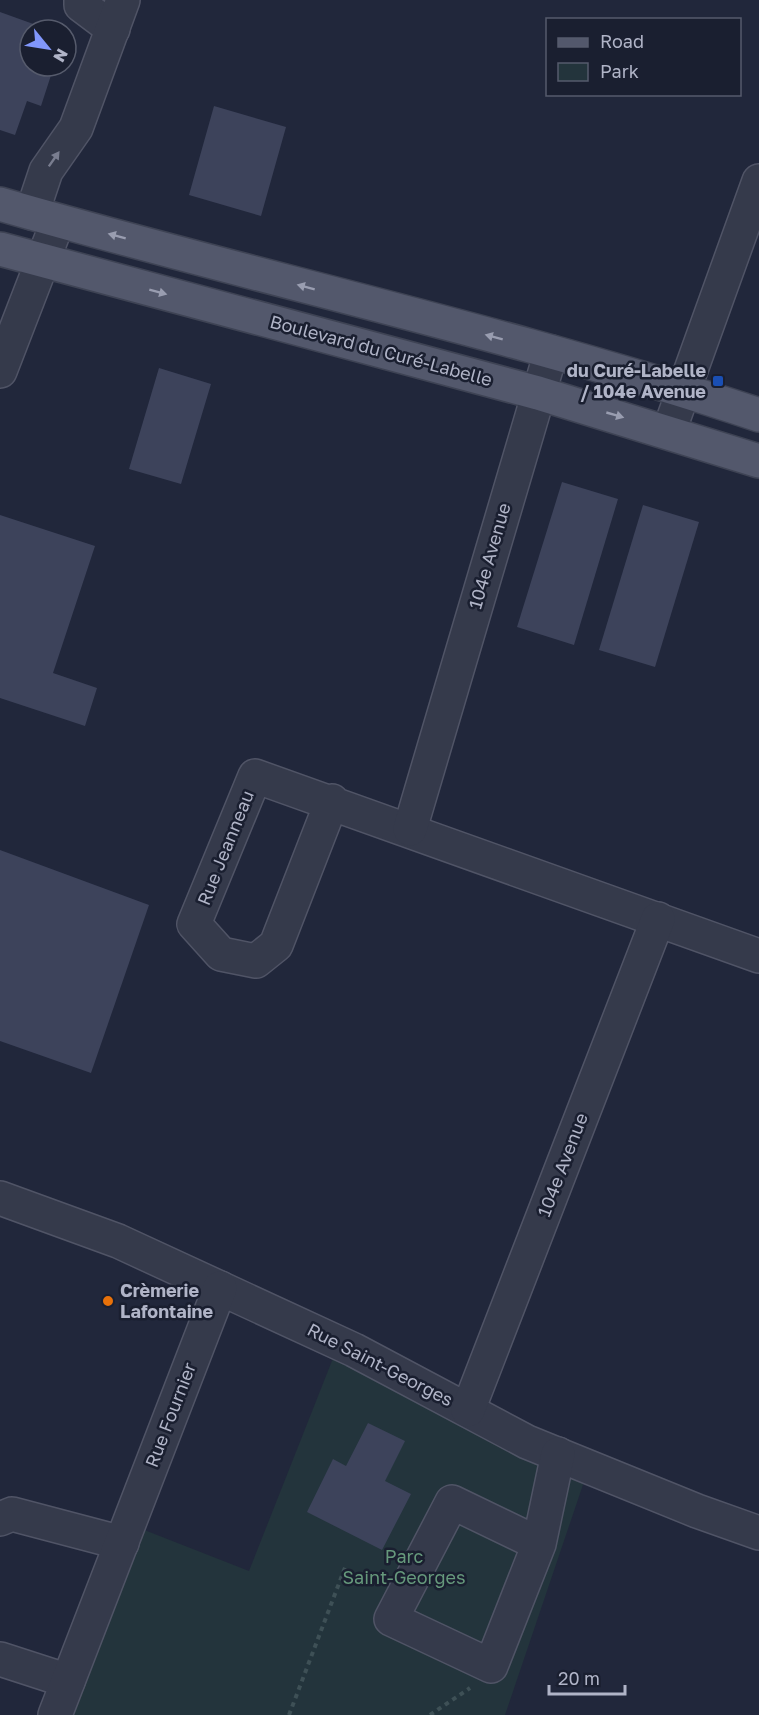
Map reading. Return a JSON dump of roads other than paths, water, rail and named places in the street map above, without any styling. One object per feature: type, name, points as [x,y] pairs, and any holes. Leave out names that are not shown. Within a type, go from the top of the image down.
[{"type":"main road","points":[[0,204],[551,352],[683,390],[759,415]]},
{"type":"main road","name":"Boulevard du Curé-Labelle","points":[[0,249],[538,393],[759,460]]},
{"type":"street","points":[[0,371],[42,261],[46,171],[76,128],[118,14],[76,2]]},
{"type":"street","points":[[669,431],[759,181]]},
{"type":"street","name":"104e Avenue","points":[[410,830],[551,352]]},
{"type":"street","name":"Rue Jeanneau","points":[[332,801],[276,945],[256,961],[221,954],[194,924],[255,776],[332,801],[759,956]]},
{"type":"street","name":"104e Avenue","points":[[468,1410],[658,920]]},
{"type":"street","name":"Rue Saint-Georges","points":[[0,1198],[118,1241],[354,1350],[527,1442],[697,1511],[759,1533]]},
{"type":"street","name":"Rue Fournier","points":[[55,1715],[220,1288]]},
{"type":"street","points":[[539,1544],[453,1502],[391,1619],[491,1666],[539,1544],[558,1454]]},
{"type":"street","points":[[0,1519],[12,1514],[122,1543]]},
{"type":"street","points":[[0,1659],[68,1681]]},
{"type":"place","name":"du Curé-Labelle / 104e Avenue","points":[[718,381]]},
{"type":"place","name":"Crèmerie Lafontaine","points":[[108,1301]]},
{"type":"park label","name":"Parc Saint-Georges","points":[[404,1567]]}]
